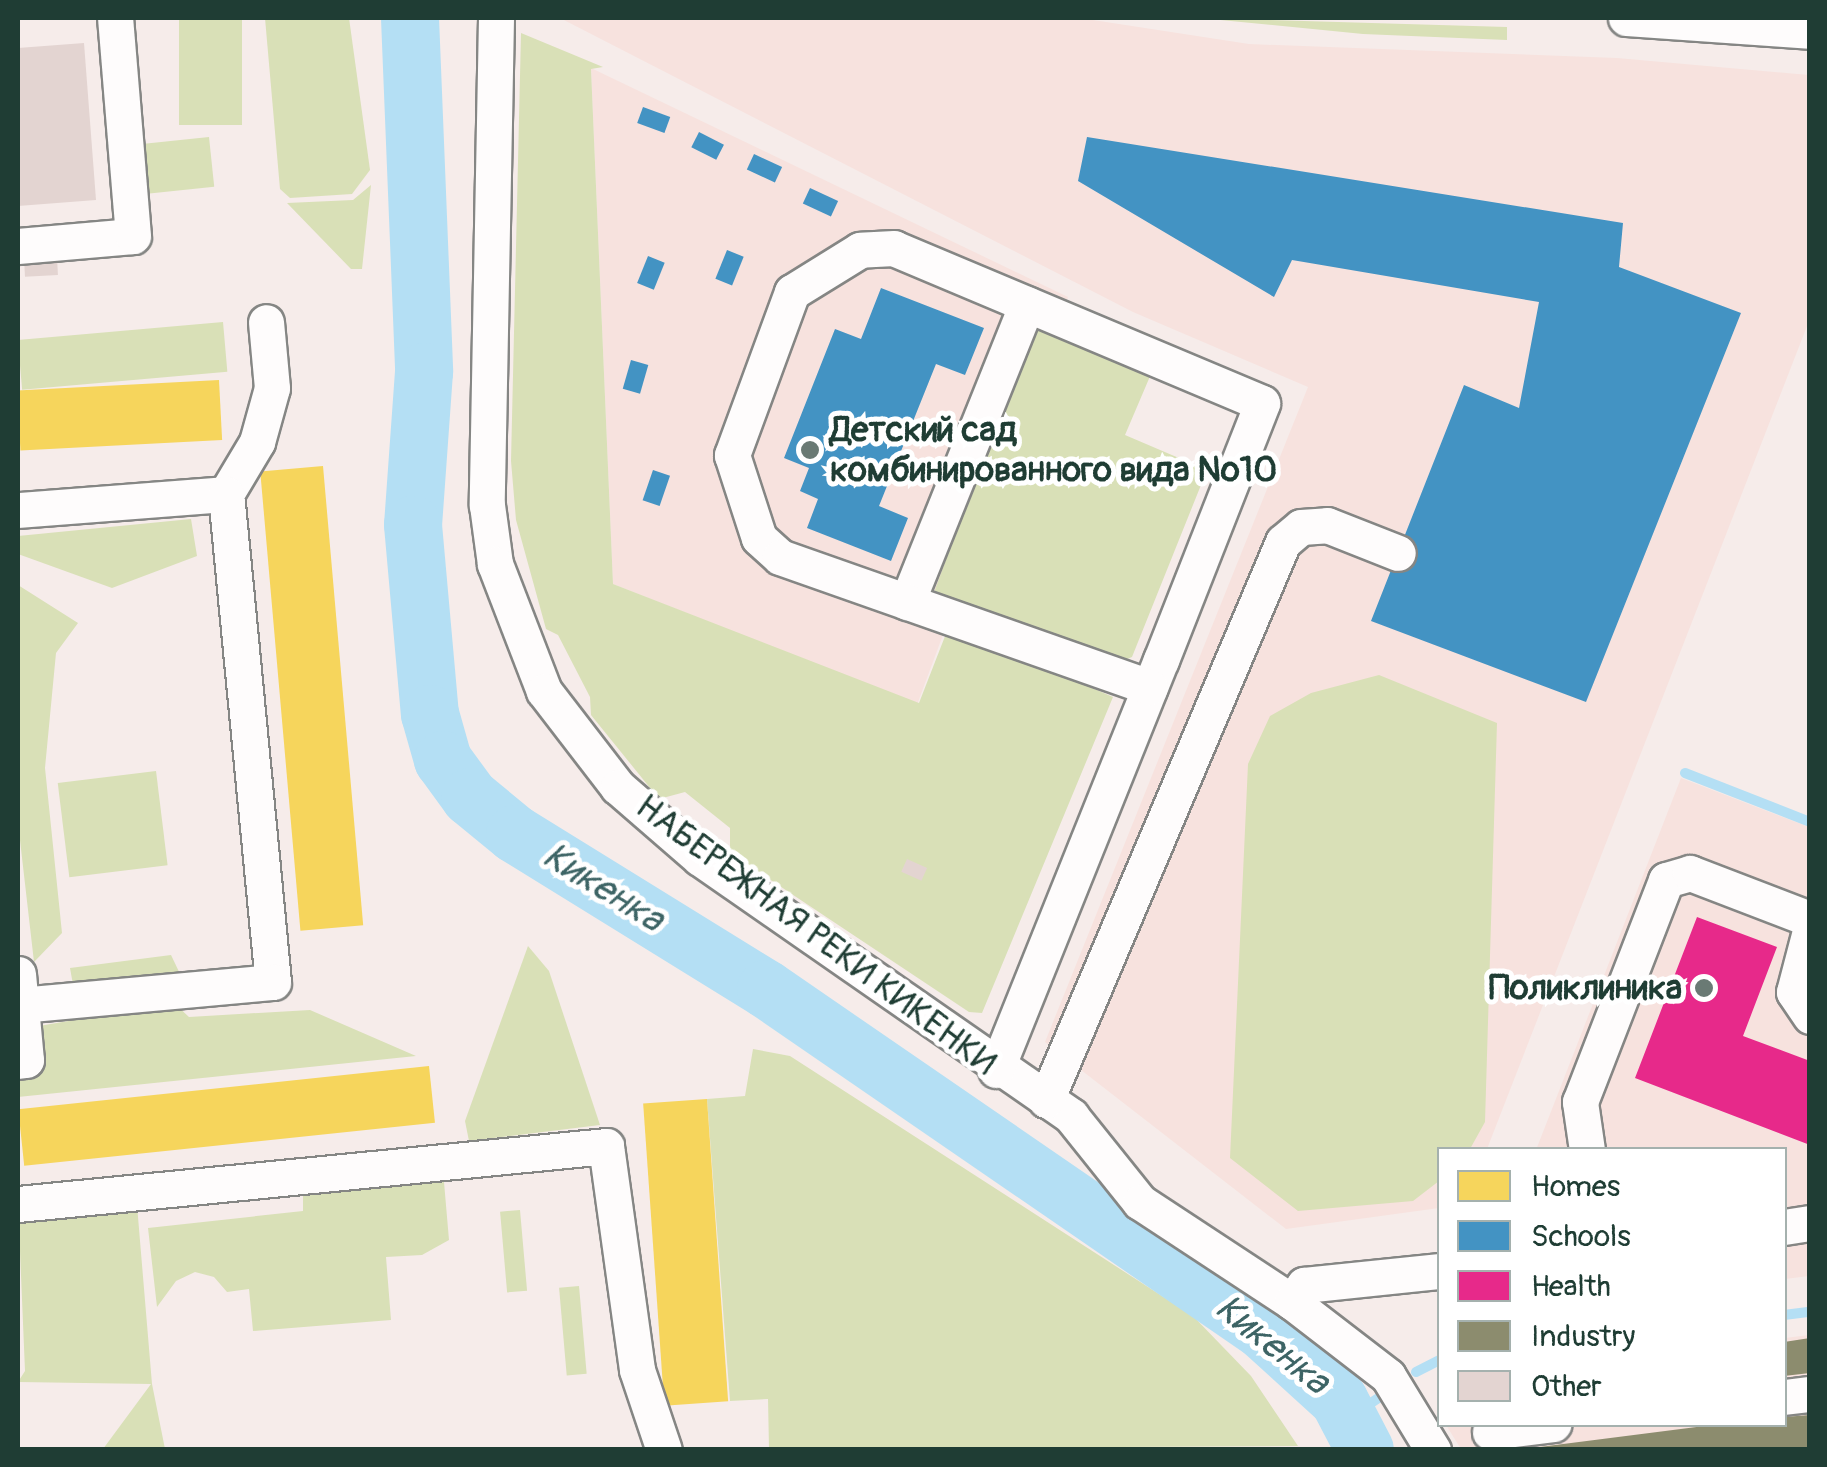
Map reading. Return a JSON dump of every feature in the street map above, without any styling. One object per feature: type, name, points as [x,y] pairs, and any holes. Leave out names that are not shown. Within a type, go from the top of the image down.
[{"type":"street","points":[[18,246],[133,236],[116,18]]},
{"type":"street","name":"НАБЕРЕЖНАЯ РЕКИ КИКЕНКИ","points":[[496,18],[487,505],[495,564],[532,666],[585,749],[642,809],[700,858],[996,1070],[1046,1100],[1100,1146],[1140,1202],[1292,1302],[1388,1376],[1433,1450]]},
{"type":"street","points":[[1626,18],[1810,32]]},
{"type":"street","points":[[996,1070],[1150,687],[1262,403],[894,248],[860,250],[792,292],[732,455],[759,538],[780,556],[1150,687]]},
{"type":"street","points":[[907,602],[1027,304]]},
{"type":"street","points":[[18,1061],[26,1060],[19,990],[272,982],[226,494],[246,468],[272,388],[266,322]]},
{"type":"street","points":[[18,510],[226,494]]},
{"type":"street","points":[[1046,1100],[1283,542],[1301,527],[1327,524],[1398,554]]},
{"type":"street","points":[[1587,1147],[1580,1102],[1666,880],[1690,874],[1810,919]]},
{"type":"street","points":[[1810,932],[1794,992],[1810,1016]]},
{"type":"street","points":[[18,1204],[606,1146],[638,1370],[664,1450]]},
{"type":"street","points":[[1292,1302],[1304,1285],[1437,1272]]},
{"type":"street","points":[[1490,1432],[1529,1427]]},
{"type":"shaded area","points":[[560,18],[1080,18],[1249,44],[1617,58],[1809,75],[1809,321],[1488,1147],[1437,1147],[1437,1208],[1286,1229],[1045,1042],[1308,387],[1133,312]]},
{"type":"shaded area","name":"Детский сад комбинированного вида №10","points":[[591,68],[1068,297],[917,705],[613,584]]},
{"type":"shaded area","name":"Поликлиника","points":[[1681,778],[1809,827],[1809,1276],[1787,1279],[1787,1147],[1537,1147]]},
{"type":"shaded area","points":[[1809,1335],[1809,1449],[1461,1449],[1447,1427],[1787,1427],[1787,1338]]},
{"type":"green space","points":[[179,18],[242,18],[242,125],[179,125]]},
{"type":"green space","points":[[265,18],[349,18],[370,170],[352,194],[290,198],[280,189]]},
{"type":"green space","points":[[1200,18],[1507,27],[1507,40],[1363,34]]},
{"type":"green space","points":[[521,33],[603,67],[591,69],[613,584],[919,703],[949,626],[1113,697],[982,1013],[969,1012],[730,853],[730,828],[685,792],[659,799],[591,715],[590,697],[558,635],[546,629],[516,520],[511,461]]},
{"type":"green space","points":[[209,137],[214,187],[150,194],[144,144]]},
{"type":"green space","points":[[371,185],[362,269],[351,269],[287,203],[353,200]]},
{"type":"green space","points":[[223,322],[227,372],[22,390],[18,340]]},
{"type":"green space","points":[[1033,323],[1151,374],[1125,435],[1207,470],[1132,657],[1118,663],[933,595]]},
{"type":"green space","points":[[191,519],[197,556],[112,588],[18,554],[18,536]]},
{"type":"green space","points":[[18,585],[78,623],[56,653],[45,768],[62,933],[34,962],[18,823]]},
{"type":"green space","points":[[1379,675],[1497,723],[1485,1122],[1471,1147],[1437,1147],[1437,1183],[1413,1201],[1298,1211],[1230,1158],[1248,764],[1270,716],[1311,693]]},
{"type":"green space","points":[[156,771],[168,865],[69,877],[58,783]]},
{"type":"green space","points":[[528,946],[549,971],[600,1125],[469,1141],[465,1121]]},
{"type":"green space","points":[[171,955],[182,978],[74,990],[70,968]]},
{"type":"green space","points":[[174,1003],[189,1017],[310,1010],[416,1056],[18,1097],[18,1069],[39,1026]]},
{"type":"green space","points":[[753,1049],[790,1056],[1193,1316],[1251,1376],[1298,1446],[769,1449],[768,1399],[730,1401],[707,1099],[745,1096]]},
{"type":"green space","points":[[444,1182],[449,1240],[422,1255],[386,1257],[391,1320],[253,1331],[249,1289],[227,1292],[214,1277],[195,1272],[176,1281],[157,1307],[148,1228],[303,1211],[303,1194]]},
{"type":"green space","points":[[136,1193],[152,1384],[165,1449],[103,1449],[151,1384],[18,1382],[25,1371],[18,1204]]},
{"type":"green space","points":[[520,1210],[527,1291],[507,1292],[500,1212]]},
{"type":"green space","points":[[579,1286],[587,1374],[567,1375],[559,1288]]},
{"type":"building: Homes","points":[[219,380],[222,440],[20,450],[18,391]]},
{"type":"building: Homes","points":[[323,466],[363,925],[300,931],[260,471]]},
{"type":"building: Homes","points":[[429,1066],[435,1123],[24,1166],[18,1109]]},
{"type":"building: Homes","points":[[707,1099],[728,1401],[664,1406],[643,1103]]},
{"type":"building: Schools","points":[[643,107],[670,117],[664,133],[637,123]]},
{"type":"building: Schools","points":[[699,132],[724,145],[716,160],[691,147]]},
{"type":"building: Schools","points":[[1087,137],[1623,223],[1619,267],[1741,313],[1586,702],[1371,621],[1464,385],[1519,408],[1539,302],[1292,260],[1274,297],[1078,181]]},
{"type":"building: Schools","points":[[754,154],[782,167],[775,183],[747,169]]},
{"type":"building: Schools","points":[[810,188],[838,201],[831,217],[803,203]]},
{"type":"building: Schools","points":[[727,250],[744,257],[732,285],[715,279]]},
{"type":"building: Schools","points":[[648,256],[665,263],[654,290],[637,283]]},
{"type":"building: Schools","points":[[881,288],[984,328],[965,375],[936,364],[879,506],[908,518],[891,561],[807,528],[818,499],[800,491],[809,468],[784,458],[835,329],[861,339]]},
{"type":"building: Schools","points":[[631,360],[648,365],[640,394],[623,389]]},
{"type":"building: Schools","points":[[653,470],[670,476],[660,506],[643,500]]},
{"type":"building: Health","points":[[1697,917],[1777,947],[1743,1036],[1810,1061],[1810,1145],[1635,1078]]},
{"type":"building: Industry","points":[[1810,1338],[1810,1373],[1787,1376],[1787,1342]]},
{"type":"building: Industry","points":[[1810,1415],[1810,1450],[1516,1450],[1696,1427],[1787,1427],[1787,1417]]},
{"type":"building: Other","points":[[84,43],[96,200],[18,206],[18,48]]},
{"type":"building: Other","points":[[57,257],[58,275],[25,277],[24,259]]},
{"type":"building: Other","points":[[907,859],[927,868],[921,881],[901,872]]},
{"type":"waterway","name":"Кикенка","points":[[410,18],[424,372],[413,525],[430,714],[443,760],[470,797],[515,834],[766,989],[1262,1330],[1339,1400],[1365,1450]]},
{"type":"waterway","points":[[1685,773],[1810,822]]},
{"type":"waterway","points":[[1787,1315],[1810,1312]]},
{"type":"waterway","points":[[1416,1372],[1437,1362]]},
{"type":"waterway","points":[[1350,1417],[1389,1391]]},
{"type":"place","name":"Детский сад комбинированного вида №10","points":[[810,450]]},
{"type":"place","name":"Поликлиника","points":[[1704,988]]}]
